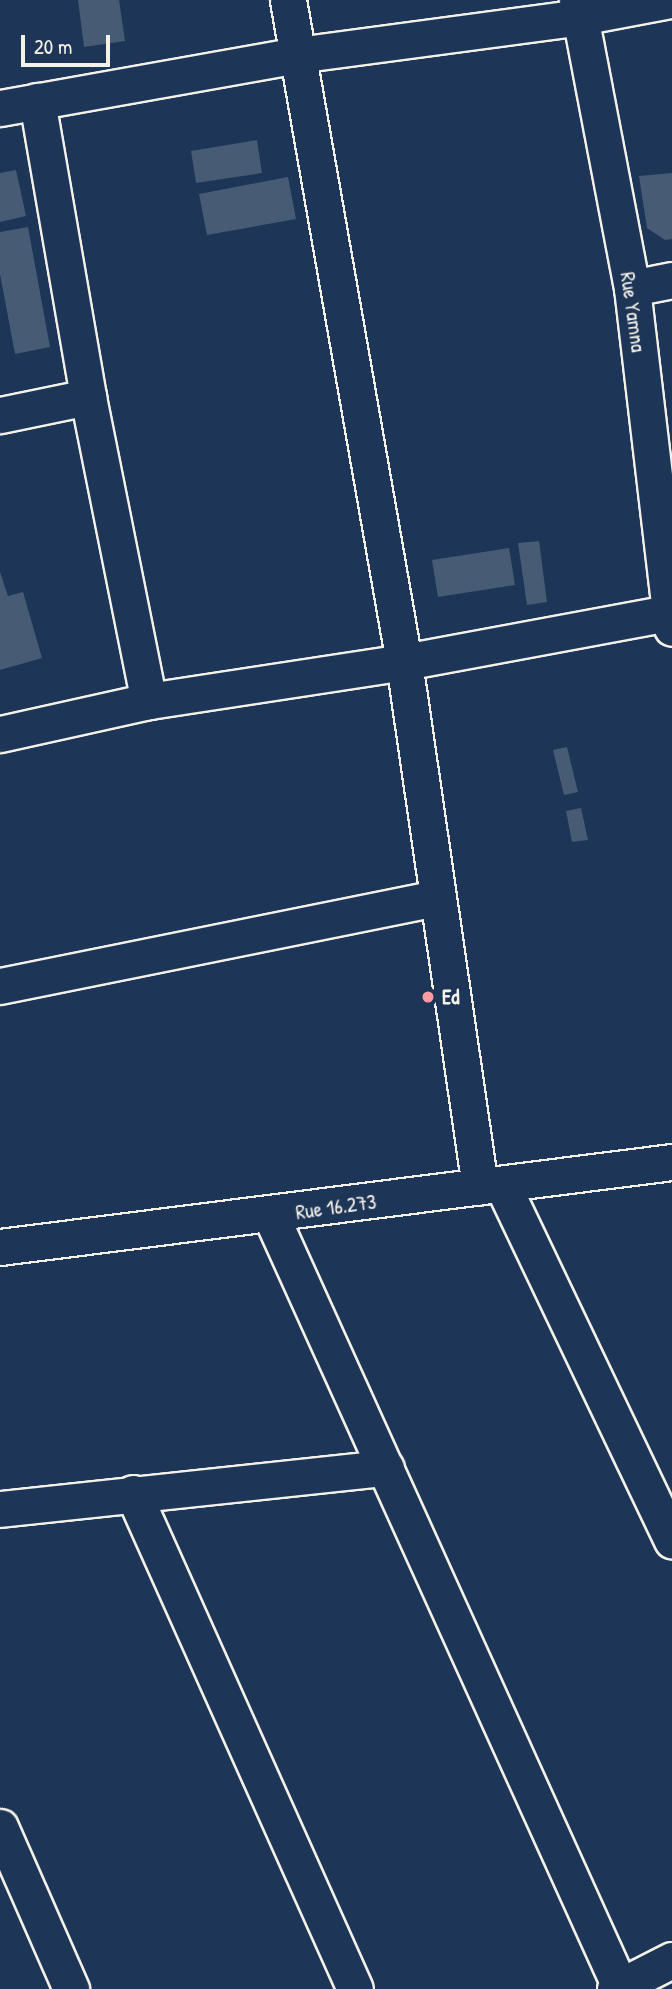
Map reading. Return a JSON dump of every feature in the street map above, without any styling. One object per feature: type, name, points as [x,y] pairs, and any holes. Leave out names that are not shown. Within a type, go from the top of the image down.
[{"type":"street","points":[[288,0],[404,662],[437,898],[491,1185],[672,1540]]},
{"type":"street","points":[[0,108],[297,55],[579,9],[671,0]]},
{"type":"street","name":"Rue Yamna","points":[[579,9],[632,288],[671,620]]},
{"type":"street","points":[[37,101],[88,397],[149,701]]},
{"type":"street","points":[[632,288],[672,281]]},
{"type":"street","points":[[0,415],[88,397]]},
{"type":"street","points":[[0,734],[149,701],[671,620]]},
{"type":"street","points":[[0,986],[437,898]]},
{"type":"street","name":"Rue 16.273","points":[[0,1247],[271,1216],[672,1162]]},
{"type":"street","points":[[271,1216],[619,1988],[672,1960]]},
{"type":"street","points":[[0,1508],[386,1468]]},
{"type":"street","points":[[133,1493],[355,1989]]},
{"type":"street","points":[[0,1827],[71,1989]]},
{"type":"building","points":[[78,0],[119,0],[125,41],[84,47]]},
{"type":"building","points":[[257,140],[262,173],[196,183],[191,151]]},
{"type":"building","points":[[16,170],[26,216],[0,222],[0,173]]},
{"type":"building","points":[[672,173],[672,239],[665,240],[647,228],[639,176]]},
{"type":"building","points":[[288,177],[296,219],[207,235],[199,194]]},
{"type":"building","points":[[28,227],[50,347],[15,354],[0,274],[0,232]]},
{"type":"building","points":[[539,541],[547,602],[527,605],[518,543]]},
{"type":"building","points":[[509,548],[515,585],[438,597],[432,560]]},
{"type":"building","points":[[0,572],[8,596],[23,592],[42,658],[0,670]]},
{"type":"building","points":[[567,747],[578,792],[564,795],[553,750]]},
{"type":"building","points":[[581,808],[588,840],[572,842],[566,811]]},
{"type":"place","name":"Ed","points":[[428,997]]}]
